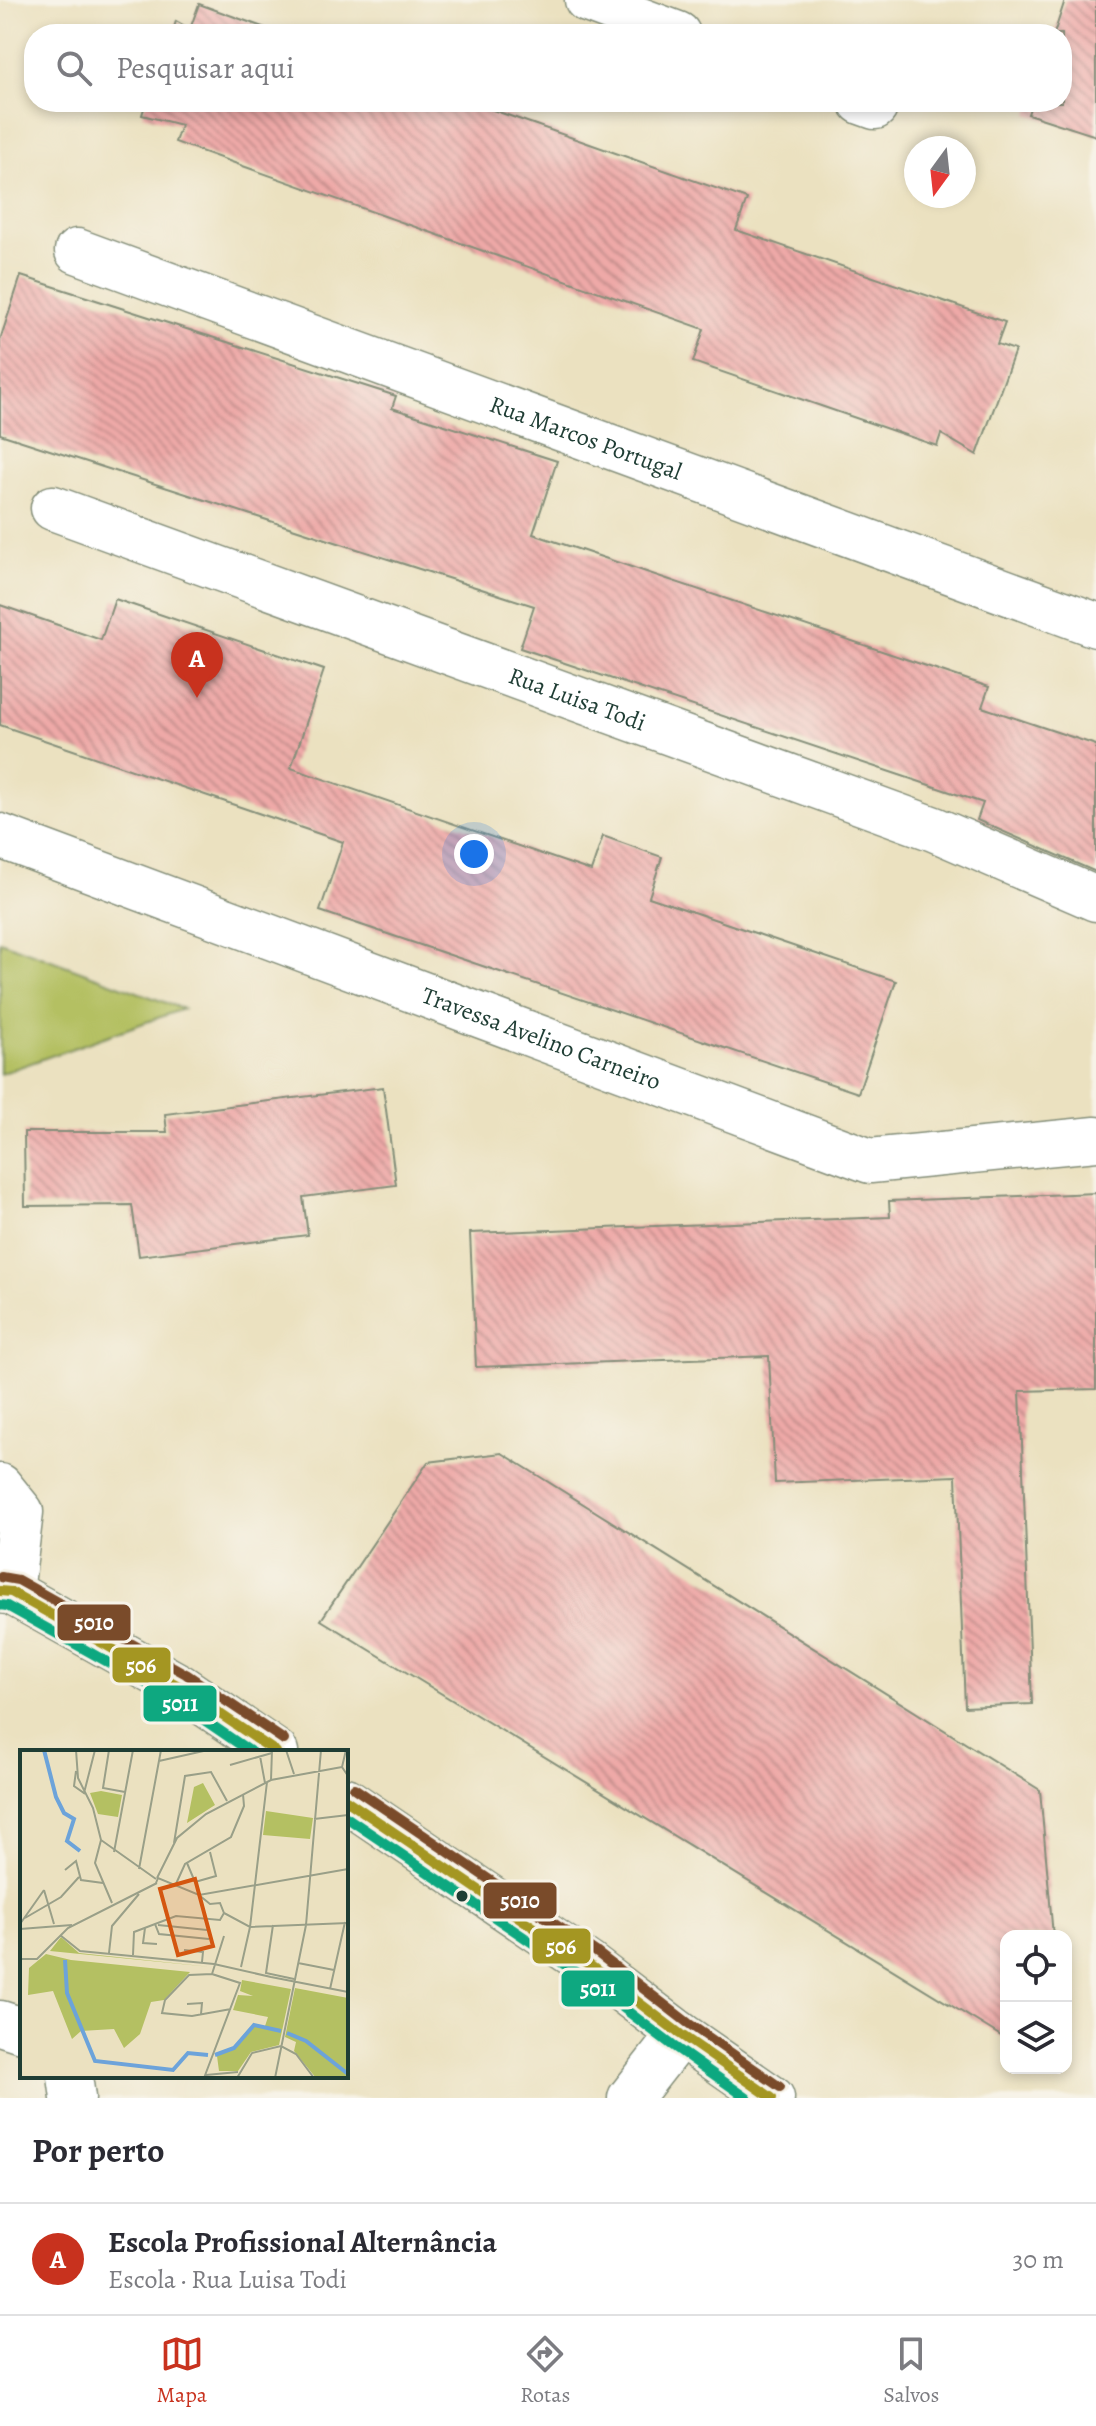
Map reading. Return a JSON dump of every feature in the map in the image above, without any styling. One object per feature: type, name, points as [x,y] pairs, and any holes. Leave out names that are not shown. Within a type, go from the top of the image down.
[{"type":"street","points":[[587,0],[651,24]]},
{"type":"street","name":"Rua Marcos Portugal","points":[[77,251],[1096,625]]},
{"type":"street","name":"Rua Luisa Todi","points":[[53,508],[934,829],[1096,899]]},
{"type":"street","name":"Travessa Avelino Carneiro","points":[[0,836],[870,1161],[1096,1139]]},
{"type":"street","points":[[0,1486],[21,1512],[5,1592],[179,1686],[273,1750]]},
{"type":"street","points":[[348,1801],[588,1964],[680,2034],[772,2098]]},
{"type":"street","points":[[0,2023],[20,2029]]},
{"type":"street","points":[[630,2098],[680,2034]]},
{"type":"street","points":[[70,2078],[73,2098]]},
{"type":"green space","points":[[0,941],[183,1009],[0,1074]]},
{"type":"building","points":[[1065,0],[1096,0],[1096,136],[1028,114],[1072,112],[1072,24],[1057,24]]},
{"type":"building","points":[[199,4],[254,24],[192,24]]},
{"type":"building","points":[[143,112],[499,112],[747,199],[736,230],[1005,322],[997,344],[1015,350],[977,455],[941,434],[937,446],[693,362],[704,329],[175,142],[181,125],[142,115]]},
{"type":"building","points":[[21,276],[396,396],[392,408],[557,461],[533,534],[989,687],[982,707],[1096,745],[1096,872],[977,820],[983,803],[520,648],[534,606],[0,434],[0,340]]},
{"type":"building","points":[[115,599],[324,670],[291,768],[591,871],[603,836],[662,857],[649,897],[896,981],[858,1093],[320,911],[343,842],[0,725],[0,605],[101,640]]},
{"type":"building","points":[[383,1087],[396,1185],[303,1197],[308,1235],[139,1256],[132,1205],[25,1206],[24,1132],[167,1132],[165,1114]]},
{"type":"building","points":[[1096,1193],[1096,1389],[1020,1391],[1032,1704],[965,1707],[956,1476],[775,1483],[769,1356],[476,1367],[470,1233],[890,1217],[889,1201]]},
{"type":"building","points":[[502,1453],[1040,1790],[1052,1930],[1000,1930],[1000,2035],[321,1620],[428,1462]]},
{"type":"transit line","name":"5010","points":[[1,1577],[18,1580],[186,1674],[284,1740]]},
{"type":"transit line","name":"506","points":[[0,1591],[11,1592],[179,1686],[273,1750]]},
{"type":"transit line","name":"5011","points":[[0,1605],[7,1606],[172,1698],[248,1750]]},
{"type":"transit line","name":"5010","points":[[354,1788],[596,1952],[688,2023],[780,2087]]},
{"type":"transit line","name":"506","points":[[348,1801],[588,1964],[680,2034],[772,2098]]},
{"type":"transit line","name":"5011","points":[[348,1818],[580,1975],[747,2098]]},
{"type":"place","name":"Escola Profissional Alternância","points":[[197,698]]}]
